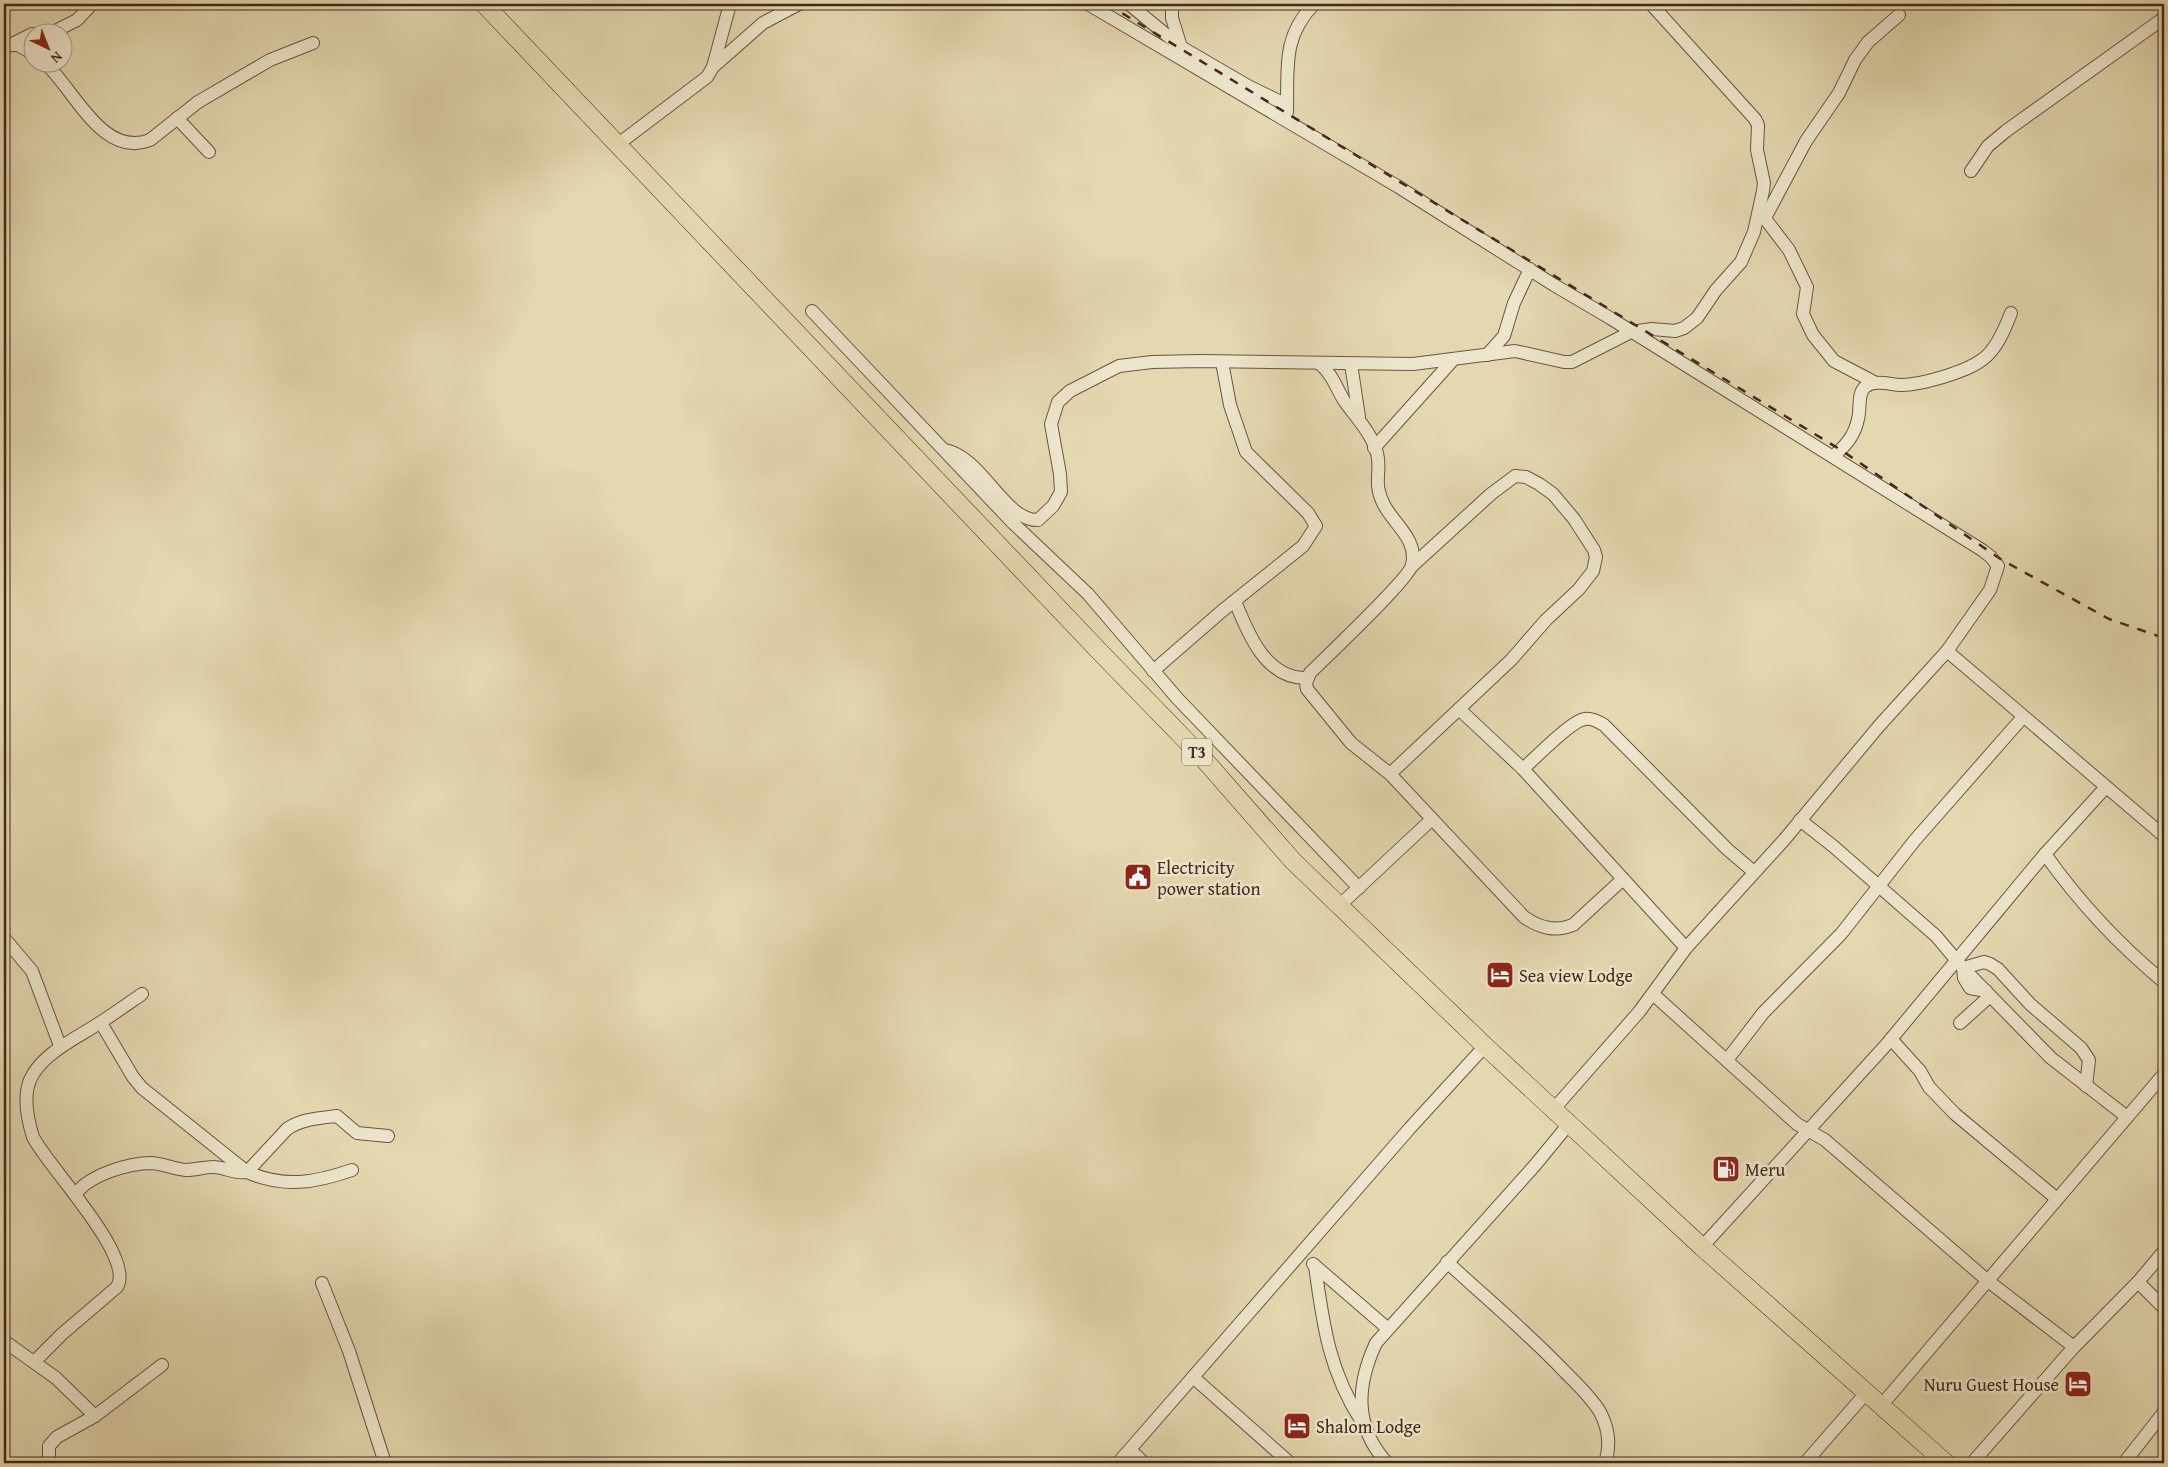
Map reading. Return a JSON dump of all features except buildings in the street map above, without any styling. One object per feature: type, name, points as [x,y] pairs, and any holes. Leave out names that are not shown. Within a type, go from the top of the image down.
[{"type":"highway","name":"T3","points":[[484,4],[1201,756],[1293,861],[1568,1124],[1880,1407],[1946,1463]]},
{"type":"street","points":[[72,22],[77,20],[92,4]]},
{"type":"street","points":[[617,145],[707,77],[713,67],[730,4]]},
{"type":"street","points":[[713,67],[764,23],[798,4]]},
{"type":"street","points":[[1088,4],[1205,71],[1286,122],[1397,186],[1982,550],[1998,566],[1990,590],[1947,651],[1892,711],[1800,820],[1686,948],[1653,994],[1553,1110]]},
{"type":"street","points":[[1128,4],[1181,47],[1234,79],[1287,105]]},
{"type":"street","points":[[1172,4],[1172,18],[1181,47]]},
{"type":"street","points":[[1286,122],[1288,55],[1293,33],[1304,14],[1314,4]]},
{"type":"street","points":[[1650,4],[1758,122],[1756,150],[1764,183],[1762,215],[1789,250],[1807,287],[1803,314],[1827,354],[1834,361],[1874,382],[1917,385],[1972,368],[1982,361],[1998,342],[2011,313]]},
{"type":"street","points":[[944,450],[963,458],[1003,499],[1025,518],[1038,520],[1053,506],[1061,492],[1060,474],[1051,424],[1053,412],[1061,397],[1119,366],[1166,361],[1413,364],[1452,361],[1515,351],[1564,362],[1572,362],[1631,332],[1652,329],[1680,330],[1692,323],[1741,262],[1762,215],[1806,141],[1839,93],[1855,60],[1868,42],[1899,15]]},
{"type":"street","points":[[1971,172],[1988,146],[2006,131],[2164,18]]},
{"type":"street","points":[[8,46],[22,38]]},
{"type":"street","points":[[54,72],[86,114],[99,127],[120,140],[145,142],[198,102],[254,68],[313,43]]},
{"type":"street","points":[[8,46],[22,47]]},
{"type":"street","points":[[177,118],[209,152]]},
{"type":"street","points":[[1487,355],[1504,336],[1514,303],[1530,269]]},
{"type":"street","points":[[812,311],[1013,523],[1088,594],[1153,671],[1359,888]]},
{"type":"street","points":[[1374,448],[1452,361]]},
{"type":"street","points":[[1153,671],[1235,601],[1294,555],[1311,537],[1316,526],[1300,505],[1246,452],[1230,405],[1222,362]]},
{"type":"street","points":[[1320,364],[1328,371],[1346,403],[1359,419],[1377,452],[1377,487],[1384,506],[1409,539],[1412,550],[1412,566]]},
{"type":"street","points":[[1350,364],[1359,419]]},
{"type":"street","points":[[1848,370],[1860,395]]},
{"type":"street","points":[[1833,456],[1851,437],[1856,427],[1860,395],[1865,387],[1874,382]]},
{"type":"street","points":[[1390,774],[1511,660],[1546,620],[1586,580],[1595,564],[1594,550],[1586,535],[1553,494],[1526,477],[1515,476],[1491,494],[1412,566],[1398,585],[1307,678],[1307,688],[1351,743],[1390,774],[1524,917],[1542,927],[1564,928],[1573,925],[1623,879]]},
{"type":"street","points":[[1235,601],[1246,628],[1273,666],[1284,675],[1294,678],[1307,678]]},
{"type":"street","points":[[1947,651],[2023,718],[2164,836]]},
{"type":"street","points":[[1459,709],[1523,769],[1686,948]]},
{"type":"street","points":[[1727,1060],[1763,1014],[1840,934],[1915,840],[2023,718]]},
{"type":"street","points":[[1523,769],[1574,723],[1585,719],[1594,720],[1604,725],[1727,849],[1754,872]]},
{"type":"street","points":[[1702,1247],[1960,964],[2045,854],[2106,787]]},
{"type":"street","points":[[1339,906],[1432,819]]},
{"type":"street","points":[[1800,820],[1833,846],[1936,936],[1960,964],[2051,1058],[2127,1117]]},
{"type":"street","points":[[2045,854],[2076,896],[2119,941],[2164,982]]},
{"type":"street","points":[[4,938],[32,971],[60,1046]]},
{"type":"street","points":[[1960,964],[1984,962],[1990,964],[2030,1004],[2080,1048],[2089,1060],[2086,1086]]},
{"type":"street","points":[[1960,1023],[1988,993]]},
{"type":"street","points":[[34,1362],[120,1282],[120,1268],[113,1250],[75,1194],[39,1148],[28,1124],[27,1094],[30,1079],[60,1046],[101,1023],[142,994]]},
{"type":"street","points":[[1653,994],[1808,1132],[1825,1140],[1988,1280],[2074,1347]]},
{"type":"street","points":[[101,1023],[132,1077],[142,1088],[247,1172],[263,1179],[292,1184],[324,1180],[352,1170]]},
{"type":"street","points":[[1891,1039],[1955,1114],[2057,1199]]},
{"type":"street","points":[[1118,1463],[1410,1128],[1485,1046]]},
{"type":"street","points":[[1880,1407],[2164,1074]]},
{"type":"street","points":[[75,1194],[80,1187],[90,1180],[144,1164],[164,1164],[186,1170],[216,1167],[233,1172],[247,1172],[295,1124],[337,1116],[356,1133],[388,1136]]},
{"type":"street","points":[[1362,1424],[1364,1378],[1367,1361],[1376,1343],[1387,1328],[1536,1164],[1568,1124]]},
{"type":"street","points":[[1972,1463],[2074,1347],[2138,1282],[2164,1251]]},
{"type":"street","points":[[1301,1254],[1387,1328]]},
{"type":"street","points":[[1447,1262],[1555,1361],[1587,1394],[1600,1412],[1609,1438],[1609,1453],[1605,1463]]},
{"type":"street","points":[[1315,1266],[1322,1315],[1338,1380],[1362,1424],[1369,1442],[1387,1463]]},
{"type":"street","points":[[2138,1282],[2164,1308]]},
{"type":"street","points":[[322,1283],[349,1351],[385,1463]]},
{"type":"street","points":[[4,1341],[56,1378],[95,1416]]},
{"type":"street","points":[[49,1463],[48,1450],[53,1442],[95,1416],[162,1365]]},
{"type":"street","points":[[1193,1378],[1290,1463]]},
{"type":"street","points":[[1805,1463],[1866,1393]]},
{"type":"street","points":[[2124,1463],[2164,1412]]},
{"type":"street","points":[[1130,1450],[1144,1463]]},
{"type":"railway","points":[[1107,4],[1841,450],[2002,560],[2109,619],[2164,638]]},
{"type":"place","name":"Electricity power station","points":[[1138,877]]},
{"type":"place","name":"Sea view Lodge","points":[[1500,975]]},
{"type":"place","name":"Meru","points":[[1726,1169]]},
{"type":"place","name":"Nuru Guest House","points":[[2078,1384]]},
{"type":"place","name":"Shalom Lodge","points":[[1297,1426]]}]
